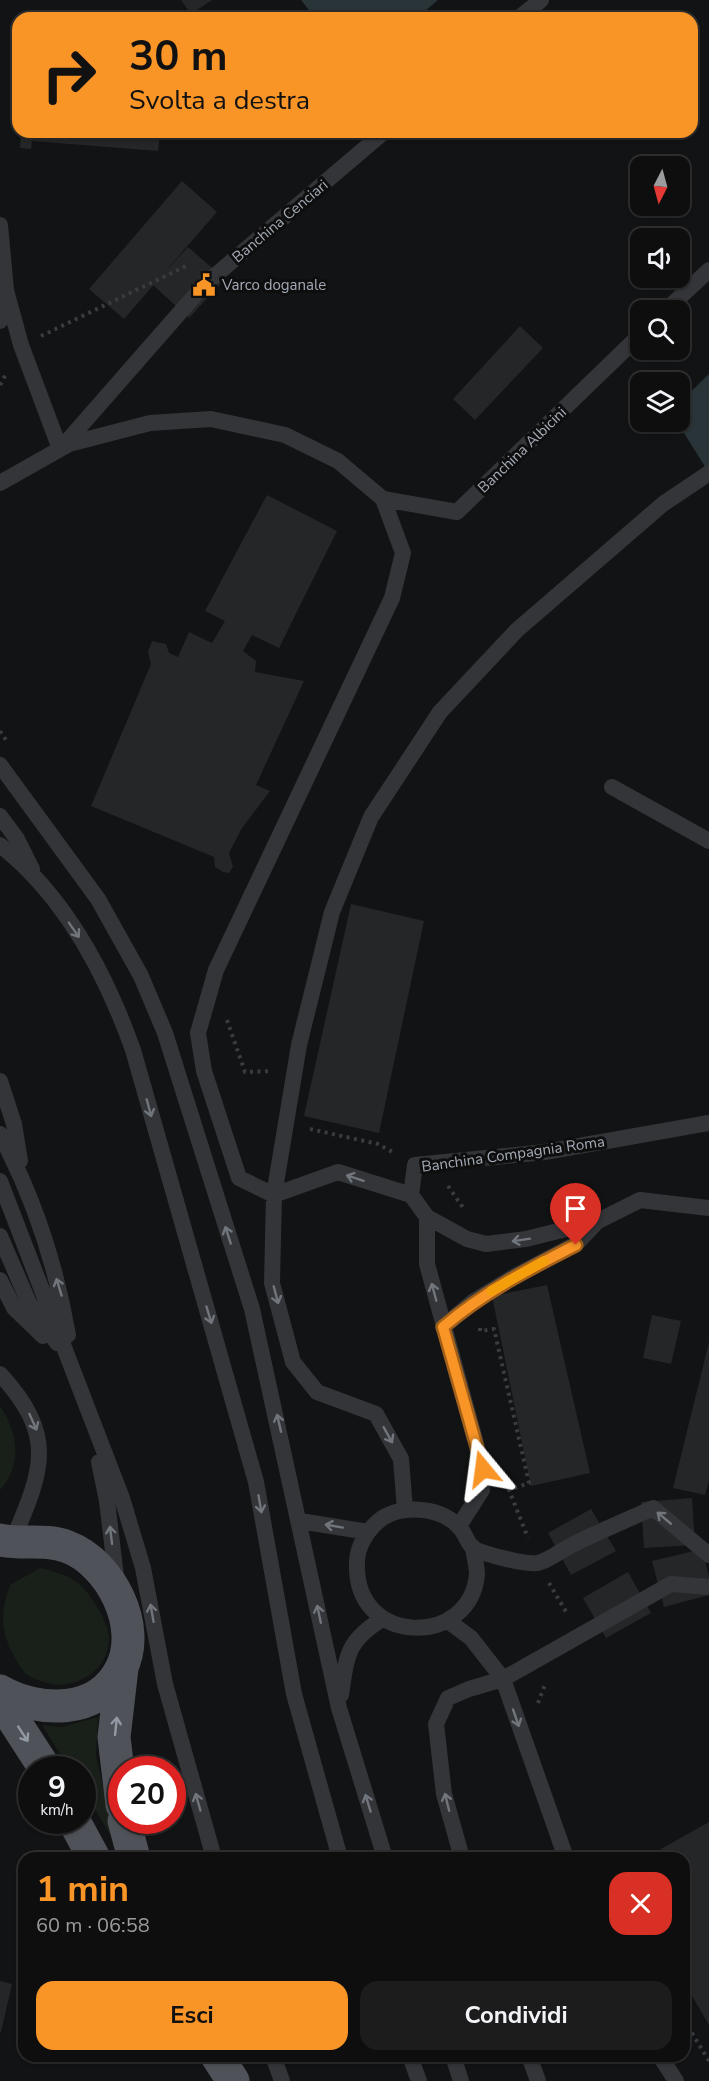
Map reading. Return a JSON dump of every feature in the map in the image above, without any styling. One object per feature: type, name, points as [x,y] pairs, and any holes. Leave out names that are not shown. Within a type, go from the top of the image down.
[{"type":"main road","points":[[4,1545],[42,1540],[69,1547],[99,1567],[118,1594],[125,1620],[126,1645],[114,1737],[116,1756]]},
{"type":"main road","points":[[0,1691],[35,1706],[59,1708],[84,1701],[107,1689],[122,1668]]},
{"type":"main road","points":[[0,1699],[37,1756]]},
{"type":"main road","points":[[81,1834],[90,1852]]},
{"type":"main road","points":[[128,1834],[132,1852]]},
{"type":"main road","points":[[221,2062],[232,2081]]},
{"type":"main road","points":[[243,2062],[255,2081]]},
{"type":"lane","points":[[526,12],[541,0]]},
{"type":"lane","name":"Banchina Cenciari","points":[[60,449],[204,285],[377,138]]},
{"type":"lane","points":[[0,225],[6,290],[21,345],[60,449]]},
{"type":"lane","points":[[677,300],[709,270]]},
{"type":"lane","points":[[0,321],[6,290]]},
{"type":"lane","name":"Banchina Albicini","points":[[383,499],[457,512],[630,345]]},
{"type":"lane","points":[[0,483],[60,449],[150,423],[211,419],[285,435],[338,461],[383,499],[403,553],[392,598],[220,962],[198,1033],[204,1071],[239,1178],[274,1195],[338,1172],[411,1195],[427,1217],[468,1239],[486,1244],[526,1239],[598,1221],[640,1200],[709,1208]]},
{"type":"lane","points":[[405,1510],[401,1459],[376,1414],[317,1392],[293,1362],[272,1282],[274,1195],[299,1045],[332,912],[371,817],[440,712],[517,630],[663,504],[709,473]]},
{"type":"lane","points":[[0,765],[98,899],[141,976],[165,1034],[252,1309],[339,1708],[384,1852]]},
{"type":"lane","points":[[612,787],[709,841]]},
{"type":"lane","points":[[0,816],[17,839],[39,882],[92,956],[116,1002],[133,1050],[256,1482],[294,1694],[338,1852]]},
{"type":"lane","points":[[0,846],[39,882]]},
{"type":"lane","points":[[0,1081],[14,1124],[22,1176]]},
{"type":"lane","name":"Banchina Compagnia Roma","points":[[411,1195],[416,1165],[545,1152],[709,1123]]},
{"type":"lane","points":[[0,1134],[22,1176],[61,1294],[73,1365]]},
{"type":"lane","points":[[0,1181],[73,1365],[90,1417],[122,1498],[143,1568],[165,1684],[212,1852]]},
{"type":"lane","points":[[427,1217],[427,1264],[483,1469],[482,1490],[459,1526]]},
{"type":"lane","points":[[443,1327],[474,1301],[515,1276],[576,1245],[598,1221]]},
{"type":"lane","points":[[0,1236],[28,1303],[73,1365]]},
{"type":"lane","points":[[0,1280],[14,1308],[73,1365]]},
{"type":"lane","points":[[0,1374],[20,1396],[30,1415],[39,1437],[40,1453],[39,1473],[4,1545]]},
{"type":"lane","points":[[90,1417],[107,1501],[118,1594]]},
{"type":"lane","points":[[473,1547],[501,1558],[537,1563],[653,1508],[709,1555]]},
{"type":"lane","points":[[405,1510],[434,1511],[459,1526],[473,1547],[477,1575],[468,1601],[448,1621],[415,1630],[382,1619],[364,1602],[356,1579],[357,1554],[368,1532],[384,1518],[405,1510]]},
{"type":"lane","points":[[300,1521],[368,1532]]},
{"type":"lane","points":[[460,1852],[444,1794],[436,1724],[448,1698],[468,1689],[503,1679],[671,1584],[709,1587]]},
{"type":"lane","points":[[339,1708],[346,1661],[358,1634],[382,1619]]},
{"type":"lane","points":[[448,1621],[471,1638],[503,1679],[564,1852]]},
{"type":"lane","points":[[275,2062],[282,2081]]},
{"type":"lane","points":[[412,2062],[419,2081]]},
{"type":"lane","points":[[455,2062],[461,2081]]},
{"type":"lane","points":[[531,2062],[538,2081]]},
{"type":"lane","points":[[664,2062],[676,2081]]},
{"type":"path","points":[[0,385],[21,345],[198,260]]},
{"type":"path","points":[[537,1563],[580,1634]]},
{"type":"path","points":[[536,1705],[550,1674]]},
{"type":"path","points":[[690,2030],[709,2061]]},
{"type":"shaded area","points":[[301,0],[438,0],[424,12],[310,12]]},
{"type":"shaded area","points":[[709,374],[709,473],[683,432],[690,432],[690,392]]},
{"type":"shaded area","points":[[0,1406],[14,1437],[15,1459],[12,1470],[0,1490]]},
{"type":"shaded area","points":[[40,1568],[59,1573],[80,1585],[97,1607],[107,1628],[109,1642],[101,1663],[94,1672],[74,1682],[52,1684],[28,1676],[6,1639],[3,1614],[10,1585]]},
{"type":"shaded area","points":[[98,1717],[96,1756],[61,1756],[42,1725],[61,1727]]},
{"type":"shaded area","points":[[96,1756],[108,1810],[108,1831],[96,1811]]},
{"type":"building","points":[[181,0],[212,0],[194,12],[190,12]]},
{"type":"building","points":[[21,138],[159,138],[158,151],[32,141],[31,149],[20,148]]},
{"type":"building","points":[[182,181],[217,212],[124,319],[89,289]]},
{"type":"building","points":[[188,247],[225,279],[189,318],[153,285]]},
{"type":"building","points":[[520,326],[543,348],[475,420],[453,399]]},
{"type":"building","points":[[267,495],[337,531],[279,648],[252,635],[243,651],[256,661],[255,672],[304,681],[256,785],[270,791],[242,828],[229,853],[233,867],[229,873],[215,867],[214,857],[91,806],[151,664],[148,652],[152,641],[166,644],[169,653],[178,657],[189,632],[212,643],[225,621],[205,611]]},
{"type":"building","points":[[351,904],[424,921],[379,1133],[304,1116]]},
{"type":"building","points":[[547,1285],[590,1473],[531,1486],[492,1296]]},
{"type":"building","points":[[652,1315],[681,1321],[671,1364],[643,1358]]},
{"type":"building","points":[[709,1342],[709,1480],[705,1495],[673,1488]]},
{"type":"building","points":[[692,1498],[695,1545],[644,1548],[641,1502]]},
{"type":"building","points":[[591,1509],[616,1551],[571,1575],[548,1533]]},
{"type":"building","points":[[702,1549],[709,1577],[709,1595],[664,1607],[652,1561]]},
{"type":"building","points":[[628,1572],[651,1613],[606,1638],[583,1598]]},
{"type":"building","points":[[709,1822],[709,2025],[690,1992],[690,1852],[656,1852]]},
{"type":"building","points":[[0,1981],[12,1984],[1,2032],[0,2032]]},
{"type":"slow traffic","points":[[491,1291],[544,1261]]},
{"type":"place","name":"Varco doganale","points":[[204,285]]},
{"type":"route","points":[[483,1469],[443,1327],[474,1301],[515,1276],[576,1245]]}]
